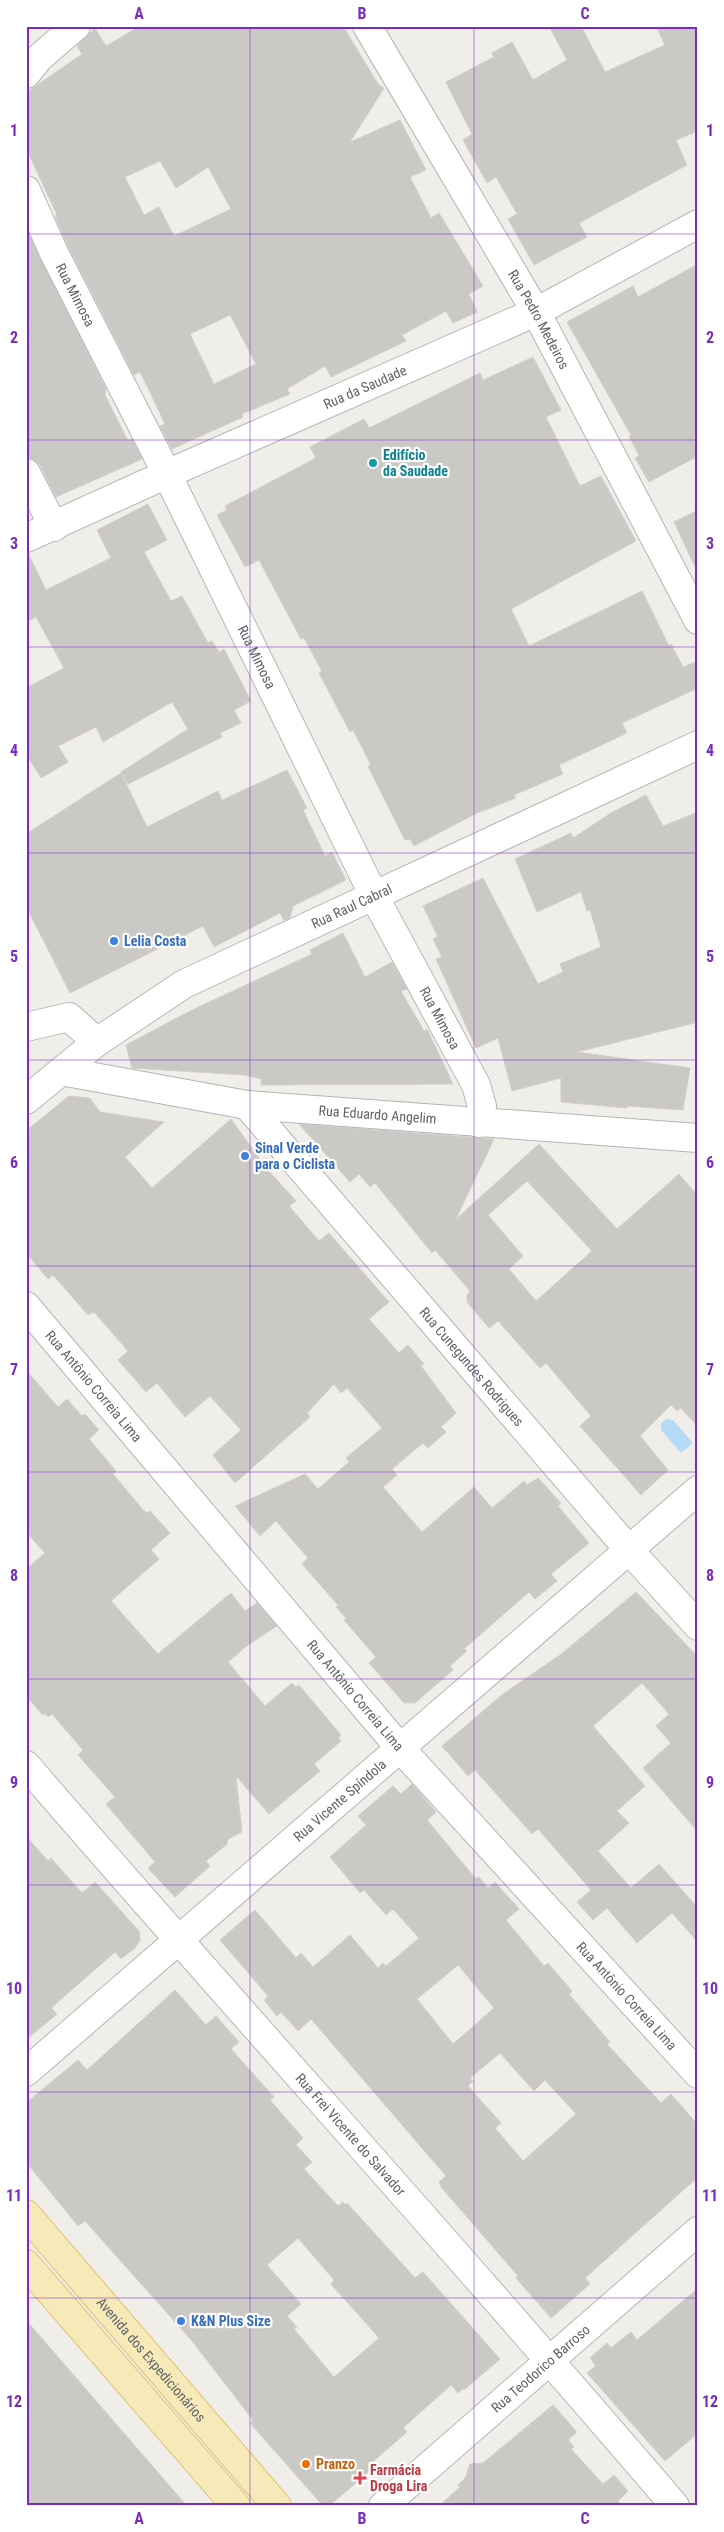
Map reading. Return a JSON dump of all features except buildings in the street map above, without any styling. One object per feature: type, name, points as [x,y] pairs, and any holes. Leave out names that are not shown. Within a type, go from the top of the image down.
[{"type":"main road","name":"Avenida dos Expedicionários","points":[[26,2214],[277,2506]]},
{"type":"main road","points":[[26,2264],[236,2506]]},
{"type":"street","points":[[26,74],[39,58],[76,26]]},
{"type":"street","name":"Rua Pedro Medeiros","points":[[367,26],[536,312],[698,620]]},
{"type":"street","name":"Rua Mimosa","points":[[26,190],[54,252],[167,474],[374,896],[476,1085],[482,1106],[479,1123]]},
{"type":"street","name":"Rua da Saudade","points":[[26,538],[536,312],[698,224]]},
{"type":"street","points":[[26,473],[54,527]]},
{"type":"street","name":"Rua Raul Cabral","points":[[26,1100],[96,1042],[184,984],[698,745]]},
{"type":"street","points":[[26,1027],[69,1017],[96,1042]]},
{"type":"street","name":"Rua Eduardo Angelim","points":[[61,1071],[247,1105],[698,1138]]},
{"type":"street","name":"Rua Cunegundes Rodrigues","points":[[247,1105],[629,1550],[698,1626]]},
{"type":"street","name":"Rua Antônio Correia Lima","points":[[26,1306],[400,1748],[698,2074]]},
{"type":"street","name":"Rua Vicente Spíndola","points":[[26,2072],[698,1490]]},
{"type":"street","name":"Rua Frei Vicente do Salvador","points":[[26,1765],[178,1941],[549,2359],[675,2506]]},
{"type":"street","name":"Rua Teodorico Barroso","points":[[383,2506],[549,2359],[698,2231]]},
{"type":"water","points":[[667,1419],[673,1420],[693,1443],[681,1453],[661,1430],[661,1423]]},
{"type":"place","name":"Edifício da Saudade","points":[[373,463]]},
{"type":"place","name":"Lelia Costa","points":[[114,941]]},
{"type":"place","name":"Sinal Verde para o Ciclista","points":[[245,1156]]},
{"type":"place","name":"K&N Plus Size","points":[[181,2321]]},
{"type":"place","name":"Pranzo","points":[[306,2464]]},
{"type":"place","name":"Farmácia Droga Lira","points":[[360,2478]]}]
